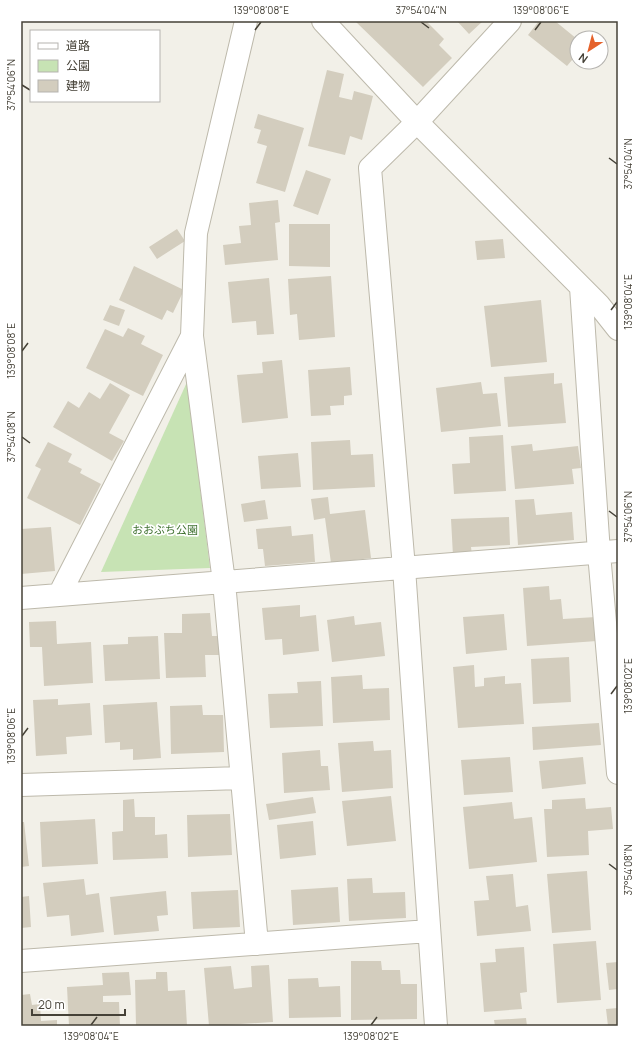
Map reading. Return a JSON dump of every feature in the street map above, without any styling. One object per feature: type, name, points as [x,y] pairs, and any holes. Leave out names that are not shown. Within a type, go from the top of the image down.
[{"type":"street","points":[[246,21],[196,232],[192,336],[224,582],[257,944]]},
{"type":"street","points":[[323,21],[417,122],[581,287],[618,329]]},
{"type":"street","points":[[436,1026],[404,568],[370,168],[417,122],[510,21]]},
{"type":"street","points":[[581,287],[609,552],[618,773]]},
{"type":"street","points":[[59,595],[192,336]]},
{"type":"street","points":[[21,598],[609,552]]},
{"type":"street","points":[[21,785],[241,778]]},
{"type":"street","points":[[21,961],[429,931]]},
{"type":"green space","name":"おおぶち公園","points":[[187,382],[210,568],[101,572]]},
{"type":"building","points":[[355,21],[426,21],[444,39],[439,45],[452,58],[423,87]]},
{"type":"building","points":[[457,21],[483,21],[469,34]]},
{"type":"building","points":[[539,21],[555,21],[569,32],[569,64],[567,66],[528,35]]},
{"type":"building","points":[[327,70],[344,74],[339,97],[352,100],[354,91],[373,96],[362,140],[350,136],[345,155],[308,146]]},
{"type":"building","points":[[258,114],[304,128],[285,192],[256,183],[267,146],[257,143],[261,130],[254,128]]},
{"type":"building","points":[[306,170],[331,179],[318,215],[293,206]]},
{"type":"building","points":[[278,200],[280,222],[275,223],[278,260],[225,265],[223,245],[241,243],[239,226],[251,225],[249,203]]},
{"type":"building","points":[[289,224],[330,224],[330,267],[289,266]]},
{"type":"building","points":[[177,229],[185,241],[157,259],[149,247]]},
{"type":"building","points":[[503,239],[505,258],[477,260],[475,241]]},
{"type":"building","points":[[134,266],[184,290],[173,313],[167,310],[162,320],[119,300]]},
{"type":"building","points":[[331,276],[335,337],[299,340],[297,314],[290,315],[288,279]]},
{"type":"building","points":[[269,278],[274,334],[257,335],[256,321],[232,323],[228,282]]},
{"type":"building","points":[[541,300],[547,362],[491,367],[484,306]]},
{"type":"building","points":[[110,305],[125,310],[119,326],[103,320]]},
{"type":"building","points":[[128,328],[145,336],[141,344],[163,355],[143,396],[86,368],[105,329],[123,337]]},
{"type":"building","points":[[282,360],[288,418],[242,423],[237,375],[263,373],[262,362]]},
{"type":"building","points":[[350,367],[352,395],[344,396],[344,405],[330,406],[331,415],[311,416],[308,370]]},
{"type":"building","points":[[554,373],[554,384],[562,383],[566,423],[508,427],[504,377]]},
{"type":"building","points":[[481,382],[483,394],[497,393],[501,426],[441,432],[436,388]]},
{"type":"building","points":[[110,383],[130,395],[109,433],[124,441],[112,461],[53,427],[68,401],[79,408],[89,392],[100,399]]},
{"type":"building","points":[[503,435],[506,491],[454,494],[452,464],[470,463],[469,437]]},
{"type":"building","points":[[350,440],[351,455],[373,454],[375,487],[313,490],[311,442]]},
{"type":"building","points":[[48,442],[72,454],[68,462],[82,469],[80,473],[101,484],[80,525],[27,498],[41,469],[35,466]]},
{"type":"building","points":[[532,444],[533,451],[578,446],[581,468],[572,469],[574,484],[515,489],[511,446]]},
{"type":"building","points":[[298,453],[301,487],[261,489],[258,456]]},
{"type":"building","points":[[328,497],[330,514],[365,510],[371,558],[331,563],[325,518],[314,520],[311,499]]},
{"type":"building","points":[[534,499],[536,515],[572,512],[574,540],[518,545],[515,500]]},
{"type":"building","points":[[265,500],[268,519],[244,522],[241,504]]},
{"type":"building","points":[[509,517],[510,545],[471,547],[472,555],[453,556],[451,519]]},
{"type":"building","points":[[291,526],[292,536],[313,534],[315,562],[265,566],[263,549],[258,549],[256,529]]},
{"type":"building","points":[[51,527],[55,571],[21,574],[21,529]]},
{"type":"building","points":[[549,586],[550,600],[561,599],[563,619],[596,617],[597,641],[527,646],[523,588]]},
{"type":"building","points":[[300,605],[300,617],[316,615],[319,651],[283,655],[282,639],[265,640],[262,608]]},
{"type":"building","points":[[210,613],[212,636],[221,636],[222,655],[205,655],[206,677],[166,678],[164,633],[182,633],[182,614]]},
{"type":"building","points":[[504,614],[507,650],[466,654],[463,617]]},
{"type":"building","points":[[354,616],[355,625],[381,622],[385,656],[332,662],[327,620]]},
{"type":"building","points":[[56,621],[57,644],[91,642],[93,683],[44,686],[42,647],[30,647],[29,622]]},
{"type":"building","points":[[158,636],[160,679],[105,681],[103,645],[128,644],[128,637]]},
{"type":"building","points":[[569,657],[571,702],[533,704],[531,659]]},
{"type":"building","points":[[474,665],[475,687],[484,686],[484,678],[505,676],[505,684],[521,683],[524,724],[458,728],[453,667]]},
{"type":"building","points":[[362,675],[363,689],[389,688],[390,720],[333,723],[331,677]]},
{"type":"building","points":[[321,681],[323,726],[270,728],[268,694],[298,693],[297,682]]},
{"type":"building","points":[[58,699],[58,705],[90,703],[92,735],[66,737],[67,754],[36,756],[33,700]]},
{"type":"building","points":[[157,702],[161,758],[133,760],[133,749],[120,750],[120,742],[105,743],[103,705]]},
{"type":"building","points":[[202,705],[203,715],[223,715],[224,752],[171,754],[170,706]]},
{"type":"building","points":[[599,723],[601,745],[533,750],[532,727]]},
{"type":"building","points":[[373,741],[374,751],[391,750],[393,788],[342,792],[338,743]]},
{"type":"building","points":[[320,750],[321,766],[328,766],[330,790],[284,793],[282,753]]},
{"type":"building","points":[[510,757],[513,792],[464,795],[461,760]]},
{"type":"building","points":[[583,757],[586,784],[542,789],[539,761]]},
{"type":"building","points":[[391,796],[396,841],[347,846],[342,801]]},
{"type":"building","points":[[313,797],[316,813],[269,820],[266,804]]},
{"type":"building","points":[[585,798],[586,809],[611,807],[613,829],[588,831],[589,855],[547,857],[544,809],[552,809],[552,800]]},
{"type":"building","points":[[134,799],[135,817],[155,817],[155,835],[167,834],[168,858],[113,860],[112,832],[123,831],[123,800]]},
{"type":"building","points":[[512,802],[514,819],[532,817],[537,862],[469,869],[463,807]]},
{"type":"building","points":[[230,814],[232,855],[188,857],[187,815]]},
{"type":"building","points":[[95,819],[98,864],[42,867],[40,822]]},
{"type":"building","points":[[313,821],[316,855],[280,859],[277,825]]},
{"type":"building","points":[[21,822],[24,822],[29,866],[21,867]]},
{"type":"building","points":[[587,871],[591,930],[552,933],[547,874]]},
{"type":"building","points":[[513,874],[516,907],[528,905],[531,931],[477,936],[474,901],[489,900],[486,876]]},
{"type":"building","points":[[372,878],[373,893],[405,892],[406,918],[349,921],[347,879]]},
{"type":"building","points":[[84,879],[86,895],[99,893],[104,932],[71,936],[69,915],[47,917],[43,883]]},
{"type":"building","points":[[338,887],[340,922],[293,925],[291,890]]},
{"type":"building","points":[[238,890],[240,927],[193,929],[191,892]]},
{"type":"building","points":[[166,891],[168,915],[157,916],[159,931],[114,935],[110,897]]},
{"type":"building","points":[[29,896],[31,927],[21,928],[21,897]]},
{"type":"building","points":[[596,941],[601,1000],[557,1003],[553,944]]},
{"type":"building","points":[[524,947],[527,992],[520,993],[522,1009],[484,1012],[480,963],[496,962],[495,949]]},
{"type":"building","points":[[351,961],[381,961],[382,970],[400,970],[401,984],[417,984],[417,1019],[351,1020]]},
{"type":"building","points":[[618,962],[618,989],[609,990],[606,963]]},
{"type":"building","points":[[269,965],[273,1022],[209,1026],[204,968],[231,966],[234,989],[252,987],[251,966]]},
{"type":"building","points":[[129,972],[131,995],[103,996],[103,1002],[119,1002],[120,1026],[69,1026],[67,987],[103,985],[102,973]]},
{"type":"building","points":[[156,972],[167,972],[168,991],[185,990],[187,1026],[136,1026],[135,980],[156,979]]},
{"type":"building","points":[[318,978],[319,987],[340,986],[341,1017],[289,1018],[288,979]]},
{"type":"building","points":[[30,994],[32,1005],[40,1004],[41,1021],[57,1020],[57,1026],[21,1026],[21,995]]},
{"type":"building","points":[[618,1008],[618,1026],[608,1026],[606,1009]]},
{"type":"building","points":[[526,1018],[527,1026],[495,1026],[494,1020]]}]
